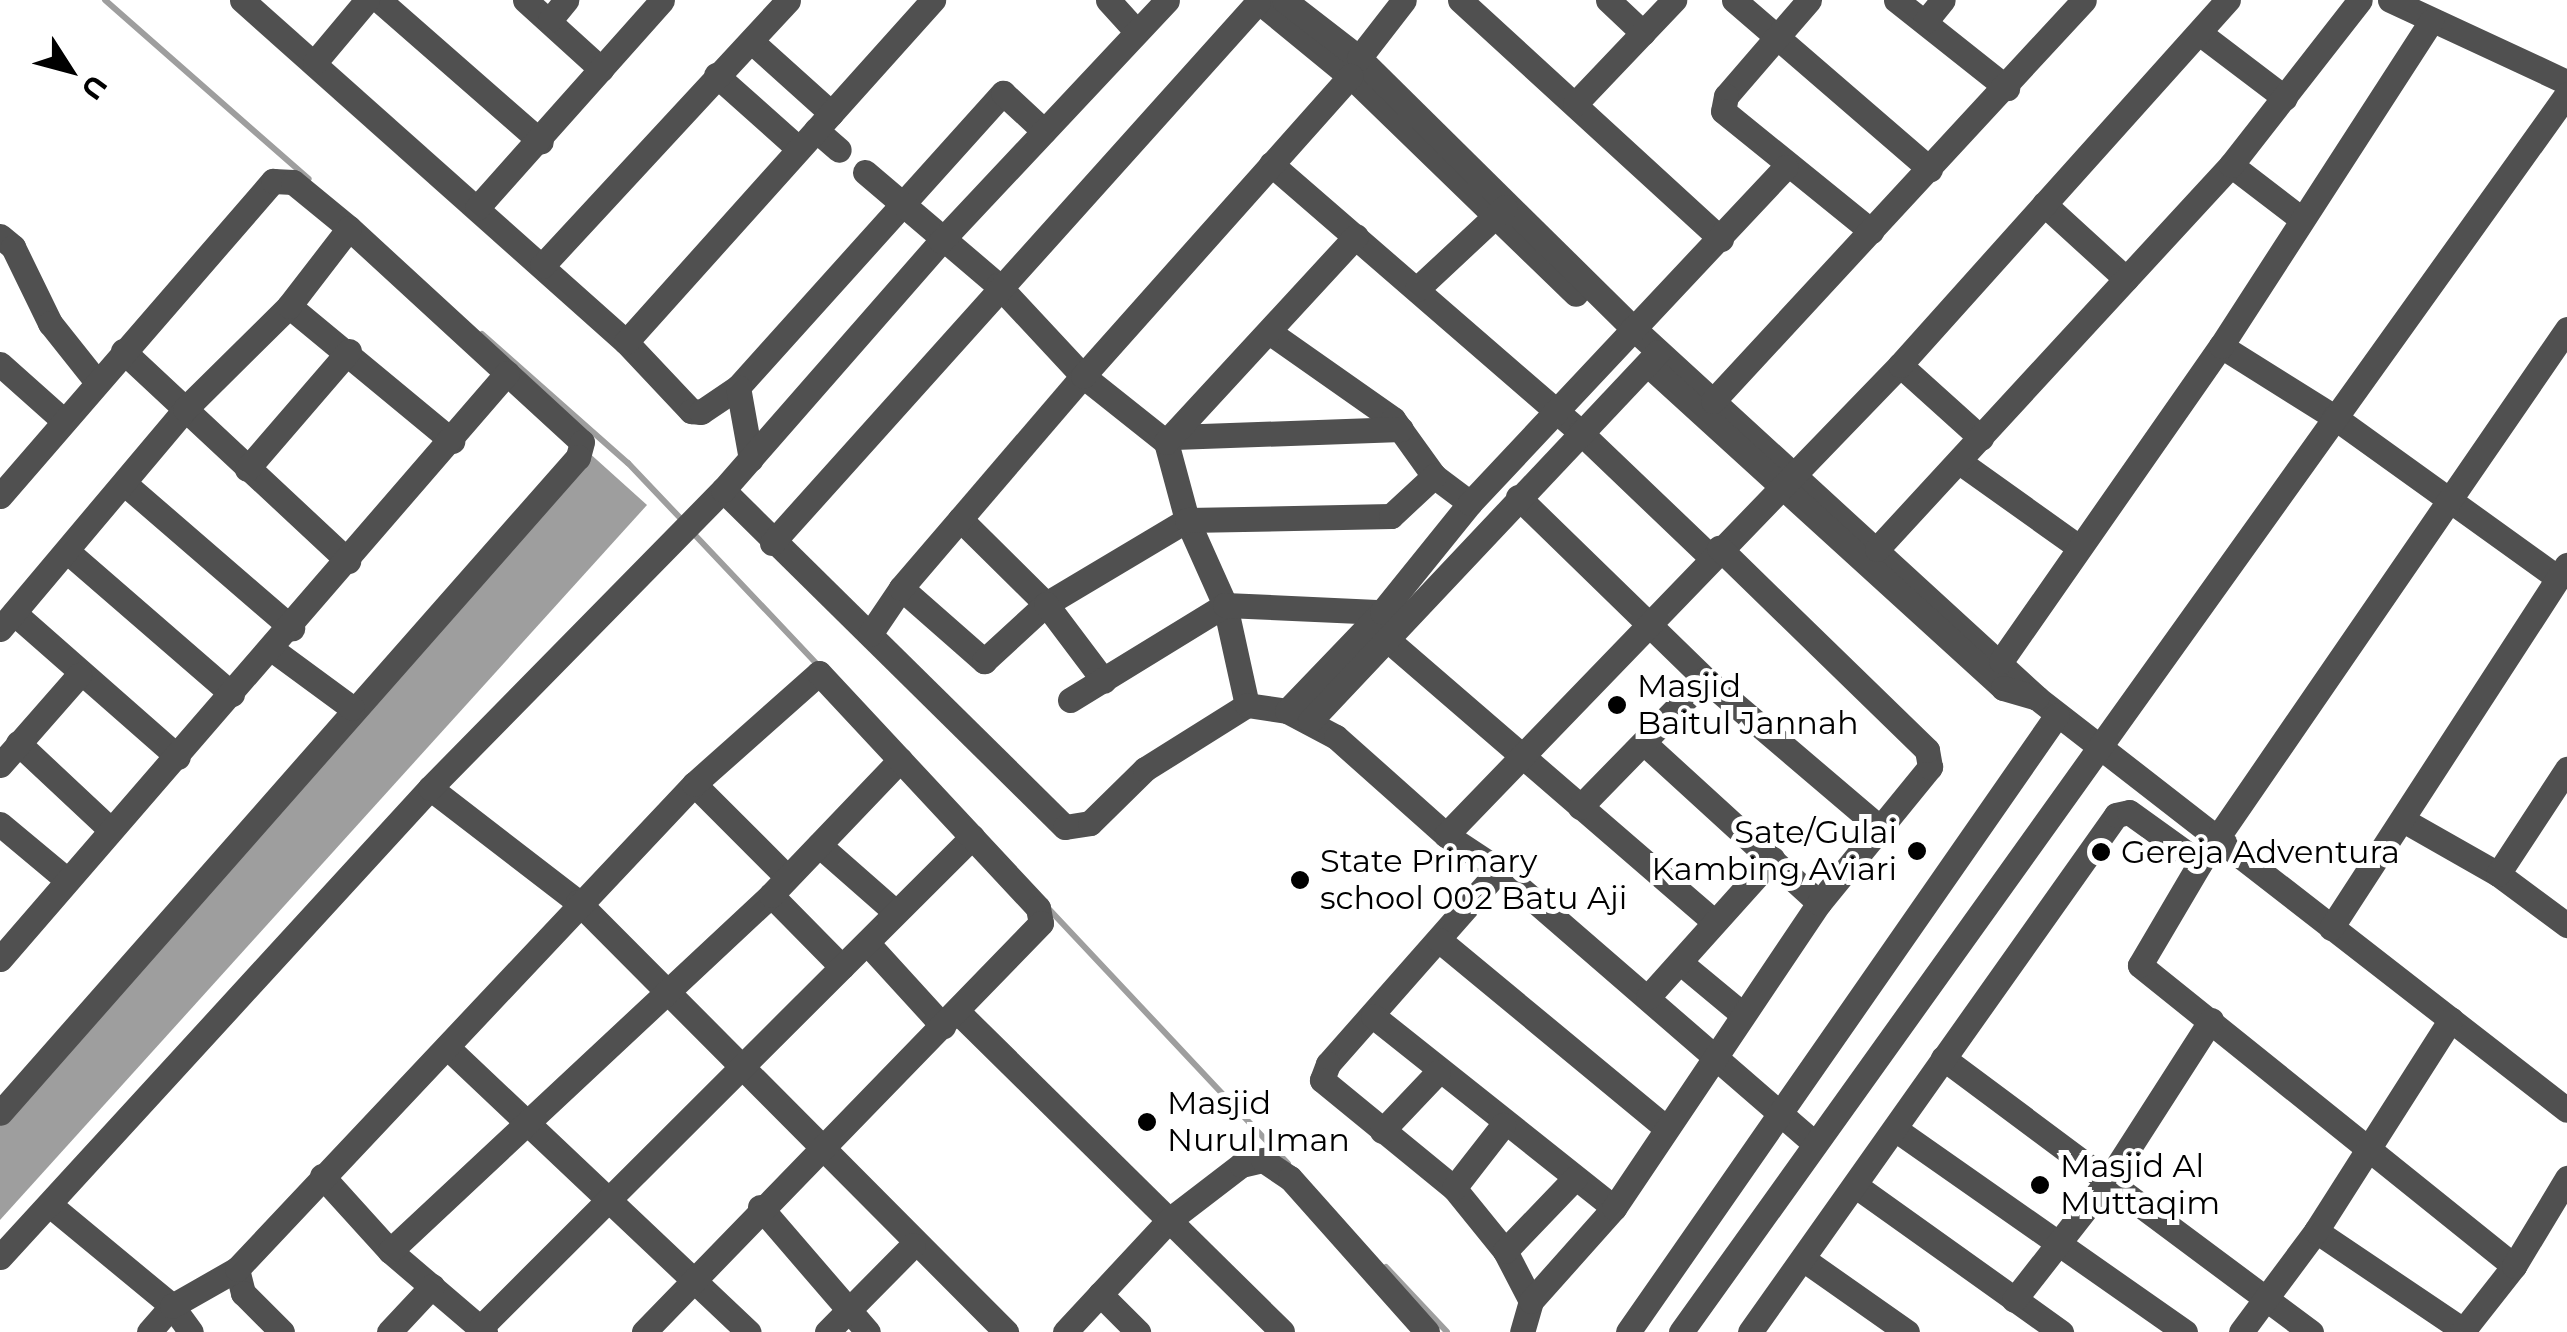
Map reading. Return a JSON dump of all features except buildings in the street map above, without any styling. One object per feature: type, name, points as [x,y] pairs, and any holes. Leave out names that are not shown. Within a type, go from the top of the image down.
[{"type":"street","points":[[242,0],[626,342],[691,411],[701,412],[738,387],[899,202],[1003,93],[1044,131]]},
{"type":"street","points":[[315,62],[367,0]]},
{"type":"street","points":[[379,0],[541,142]]},
{"type":"street","points":[[526,0],[558,10],[601,69]]},
{"type":"street","points":[[477,208],[541,142],[662,0]]},
{"type":"street","points":[[542,266],[788,0]]},
{"type":"street","points":[[626,342],[933,0]]},
{"type":"street","points":[[1108,0],[1137,32]]},
{"type":"street","points":[[0,1256],[430,788],[703,512],[942,241],[1167,0]]},
{"type":"street","points":[[772,543],[998,284],[1266,0],[1354,67],[1653,357],[2010,694],[2047,706]]},
{"type":"street","points":[[870,634],[901,588],[1354,67],[1404,0]]},
{"type":"street","points":[[1460,0],[1720,239]]},
{"type":"street","points":[[1608,0],[1643,33]]},
{"type":"street","points":[[1575,104],[1674,0]]},
{"type":"street","points":[[1734,0],[1930,169]]},
{"type":"street","points":[[1809,0],[1726,96],[1722,111],[1871,232]]},
{"type":"street","points":[[1896,0],[2007,88]]},
{"type":"street","points":[[1925,22],[1943,0]]},
{"type":"street","points":[[1713,401],[2007,88],[2084,0]]},
{"type":"street","points":[[1446,835],[1648,621],[1900,365],[2202,35],[2228,0]]},
{"type":"street","points":[[1877,549],[1961,463],[2231,164],[2360,0]]},
{"type":"street","points":[[2390,0],[2430,22],[2567,82]]},
{"type":"street","points":[[2001,661],[2076,546],[2221,346],[2430,22]]},
{"type":"street","points":[[2202,35],[2284,98]]},
{"type":"street","points":[[752,41],[815,131]]},
{"type":"street","points":[[716,74],[815,131],[839,150]]},
{"type":"street","points":[[1681,1332],[2102,751],[2334,417],[2567,94]]},
{"type":"street","points":[[1271,164],[1716,553],[1927,750],[1930,767],[1819,902],[1714,1051],[1614,1208],[1531,1301],[1522,1332]]},
{"type":"street","points":[[2231,164],[2300,218]]},
{"type":"street","points":[[1298,716],[1470,503],[1786,166]]},
{"type":"street","points":[[864,172],[998,284],[1083,376],[1170,439],[1400,429]]},
{"type":"street","points":[[0,1113],[352,708],[578,457],[582,442],[349,228],[293,182],[273,181],[5,483]]},
{"type":"street","points":[[2044,204],[2126,279]]},
{"type":"street","points":[[1416,288],[1503,210]]},
{"type":"street","points":[[178,757],[7,621],[185,409],[289,306],[349,228]]},
{"type":"street","points":[[0,236],[12,248],[50,324],[97,382]]},
{"type":"street","points":[[1170,439],[1272,334],[1356,236]]},
{"type":"street","points":[[289,306],[349,351],[452,441]]},
{"type":"street","points":[[2514,1266],[2140,964],[2200,863],[2567,329]]},
{"type":"street","points":[[1272,334],[1400,429],[1434,476],[1470,503]]},
{"type":"street","points":[[2221,346],[2562,571],[2331,928]]},
{"type":"street","points":[[247,469],[349,351]]},
{"type":"street","points":[[122,352],[348,562]]},
{"type":"street","points":[[1653,357],[1713,401],[1785,482],[1877,549],[2047,706],[2567,1110]]},
{"type":"street","points":[[1298,716],[1389,641],[1518,497],[1653,357]]},
{"type":"street","points":[[0,364],[64,420]]},
{"type":"street","points":[[1900,365],[1981,438]]},
{"type":"street","points":[[1,956],[273,650],[508,373]]},
{"type":"street","points":[[738,387],[751,459]]},
{"type":"street","points":[[1170,439],[1186,520],[1225,605],[1247,705]]},
{"type":"street","points":[[1961,463],[2076,546]]},
{"type":"street","points":[[901,588],[984,661],[1046,604],[1186,520],[1391,516],[1434,476]]},
{"type":"street","points":[[125,484],[292,628]]},
{"type":"street","points":[[723,490],[772,543],[1073,829],[1090,823],[1145,769],[1247,705],[1298,716],[1336,736],[1446,835],[1499,870],[1714,1051],[1815,1144]]},
{"type":"street","points":[[1518,497],[1705,679],[1879,827]]},
{"type":"street","points":[[960,520],[1046,604],[1104,681]]},
{"type":"street","points":[[68,552],[232,694]]},
{"type":"street","points":[[1070,700],[1225,605],[1382,612]]},
{"type":"street","points":[[1389,641],[1715,922]]},
{"type":"street","points":[[273,650],[352,708]]},
{"type":"street","points":[[149,1332],[172,1306],[237,1269],[448,1047],[578,902],[694,784],[816,673],[1038,908],[1041,922],[950,1019],[760,1207],[644,1332]]},
{"type":"street","points":[[0,765],[80,676]]},
{"type":"street","points":[[1580,807],[1705,679]]},
{"type":"street","points":[[1628,1332],[1780,1113],[2047,706]]},
{"type":"street","points":[[18,743],[110,829]]},
{"type":"street","points":[[1644,743],[1819,902]]},
{"type":"street","points":[[390,1251],[819,846],[900,760]]},
{"type":"street","points":[[2498,874],[2567,769]]},
{"type":"street","points":[[694,784],[842,967]]},
{"type":"street","points":[[430,788],[578,902],[824,1146],[913,1245],[1006,1332]]},
{"type":"street","points":[[1761,1328],[1803,1259],[1942,1058],[2120,812],[2200,863]]},
{"type":"street","points":[[2403,820],[2498,874],[2567,925]]},
{"type":"street","points":[[0,824],[66,879]]},
{"type":"street","points":[[322,1176],[390,1251],[483,1330],[746,1069],[842,967],[869,946],[894,911],[972,837]]},
{"type":"street","points":[[819,846],[894,911]]},
{"type":"street","points":[[1648,997],[1682,964],[1772,859]]},
{"type":"street","points":[[1499,870],[1328,1064],[1322,1080],[1454,1188],[1505,1251],[1531,1301]]},
{"type":"street","points":[[1439,940],[1666,1128]]},
{"type":"street","points":[[869,946],[1168,1221],[1282,1332]]},
{"type":"street","points":[[1682,964],[1741,1013]]},
{"type":"street","points":[[1373,1016],[1503,1124],[1614,1208]]},
{"type":"street","points":[[2242,1332],[2316,1230],[2366,1144],[2452,1019]]},
{"type":"street","points":[[2022,1315],[2058,1244],[2110,1179],[2211,1020]]},
{"type":"street","points":[[448,1047],[748,1332]]},
{"type":"street","points":[[1942,1058],[2110,1179],[2311,1332]]},
{"type":"street","points":[[1382,1131],[1438,1072]]},
{"type":"street","points":[[1454,1188],[1503,1124]]},
{"type":"street","points":[[1895,1129],[2185,1332]]},
{"type":"street","points":[[1064,1332],[1168,1221],[1241,1165],[1271,1161],[1427,1332]]},
{"type":"street","points":[[1505,1251],[1575,1178]]},
{"type":"street","points":[[2316,1230],[2462,1331],[2514,1266],[2567,1178]]},
{"type":"street","points":[[1856,1186],[2022,1315],[2061,1332]]},
{"type":"street","points":[[50,1205],[172,1306],[191,1332]]},
{"type":"street","points":[[760,1207],[868,1332]]},
{"type":"street","points":[[827,1332],[913,1245]]},
{"type":"street","points":[[1803,1259],[1907,1332]]},
{"type":"street","points":[[237,1269],[243,1293],[282,1332]]},
{"type":"street","points":[[389,1332],[432,1286]]},
{"type":"street","points":[[1100,1294],[1138,1332]]},
{"type":"shaded area","points":[[587,451],[647,505],[0,1220],[0,1123]]},
{"type":"waterway","points":[[105,0],[309,179]]},
{"type":"waterway","points":[[482,334],[628,463],[685,523]]},
{"type":"waterway","points":[[693,533],[818,665]]},
{"type":"waterway","points":[[1047,907],[1288,1164]]},
{"type":"waterway","points":[[1386,1267],[1447,1332]]},
{"type":"place","name":"Masjid Baitul Jannah","points":[[1617,705]]},
{"type":"place","name":"Sate/Gulai Kambing Aviari","points":[[1917,851]]},
{"type":"place","name":"Gereja Adventura","points":[[2101,852]]},
{"type":"place","name":"State Primary school 002 Batu Aji","points":[[1300,880]]},
{"type":"place","name":"Masjid Nurul Iman","points":[[1147,1122]]},
{"type":"place","name":"Masjid Al Muttaqim","points":[[2040,1185]]}]
